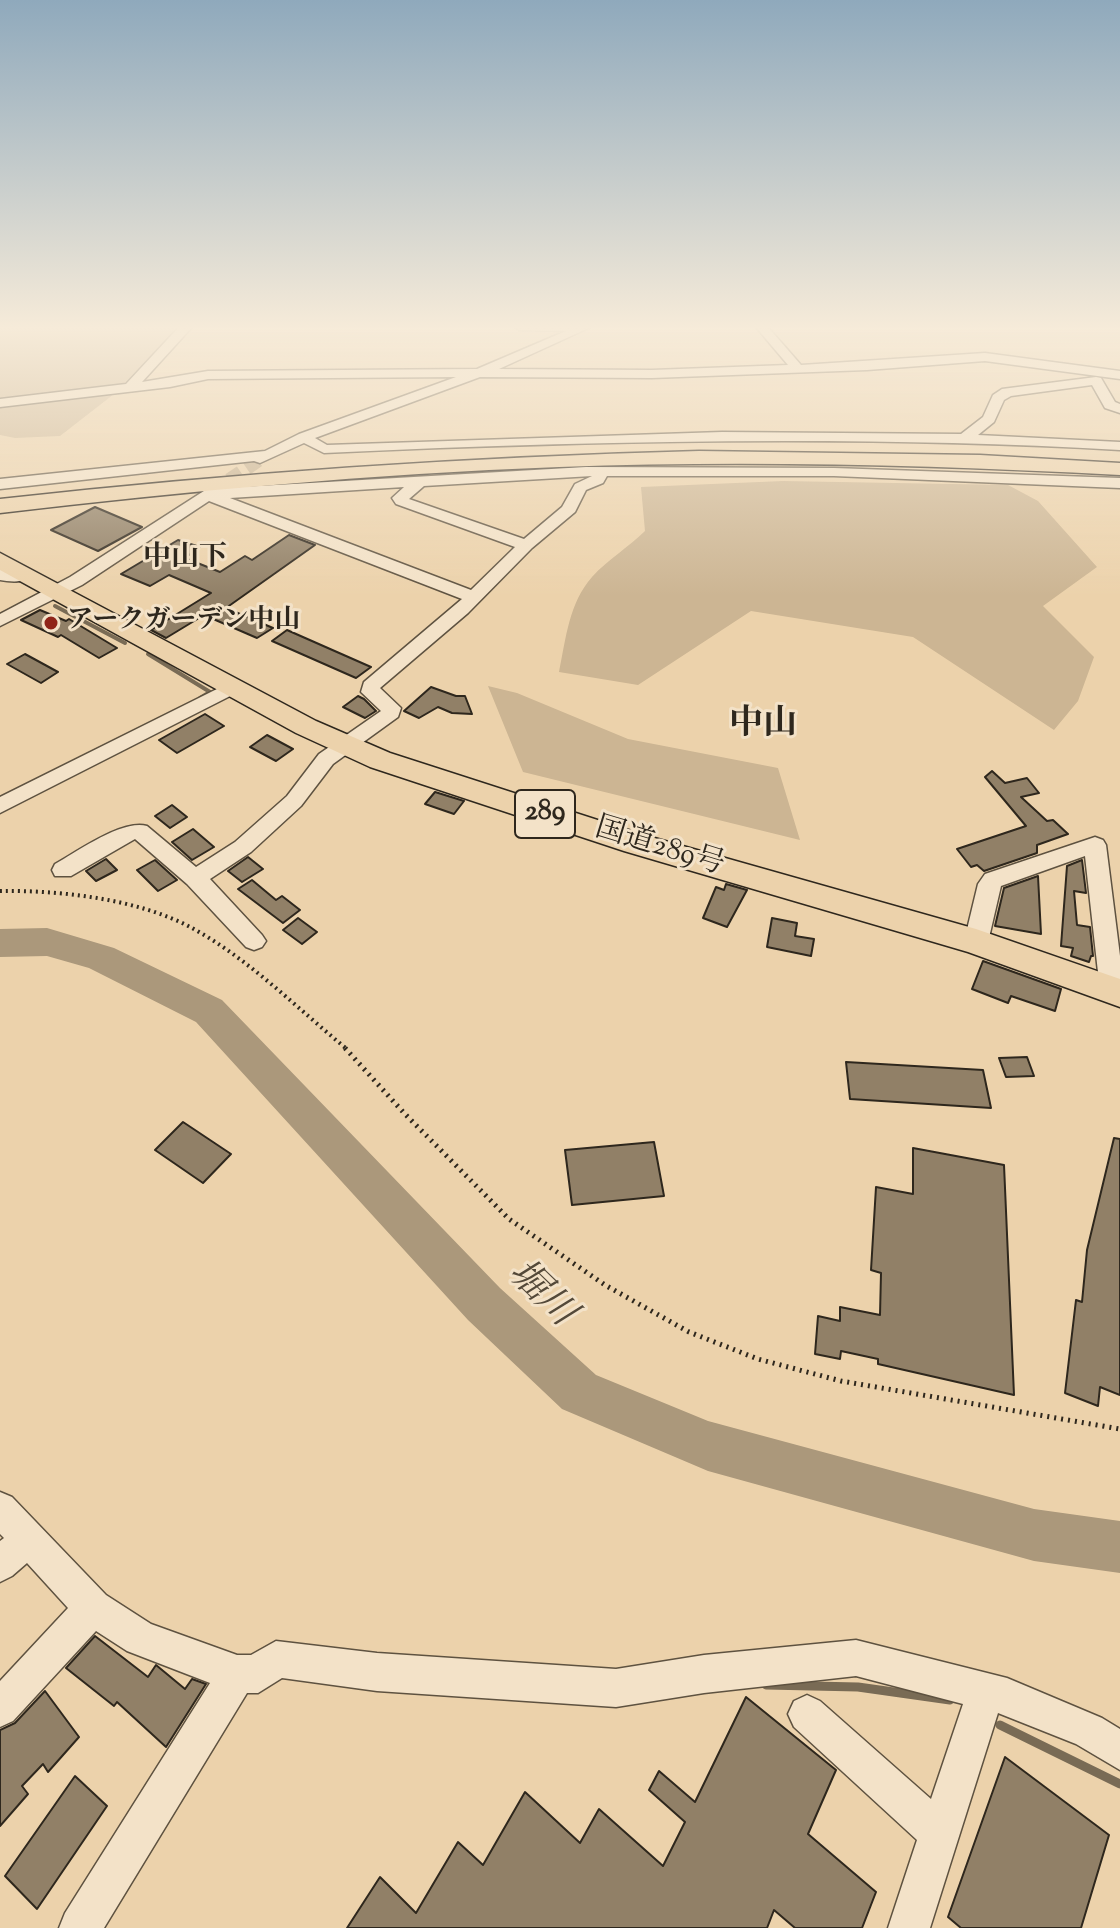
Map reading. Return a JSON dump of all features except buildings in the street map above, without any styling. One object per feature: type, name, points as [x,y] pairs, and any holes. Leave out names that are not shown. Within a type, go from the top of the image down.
[{"type":"highway","points":[[0,494],[271,466],[538,451],[864,447],[1120,458]]},
{"type":"highway","points":[[0,506],[288,475],[542,460],[870,458],[1120,469]]},
{"type":"highway","name":"国道289号","points":[[0,560],[13,574],[58,591],[233,687],[344,745],[380,760],[635,843],[976,942],[1116,992]]},
{"type":"street","points":[[0,484],[262,457],[304,437],[361,416]]},
{"type":"street","points":[[963,440],[990,416]]},
{"type":"street","points":[[304,437],[324,449],[539,438],[831,437],[1120,446]]},
{"type":"street","points":[[195,878],[243,847],[294,801],[326,759],[391,713],[391,708],[370,692],[371,686],[569,509],[577,491],[598,480],[602,471]]},
{"type":"street","points":[[0,621],[58,591],[209,493],[602,471],[834,472],[1120,483]]},
{"type":"street","points":[[422,480],[400,498],[401,501],[526,545]]},
{"type":"street","points":[[209,493],[473,597]]},
{"type":"street","points":[[0,806],[233,687]]},
{"type":"street","points":[[63,870],[129,833],[139,831],[195,878],[254,941]]},
{"type":"street","points":[[976,942],[989,884],[993,880],[1095,845],[1116,992]]},
{"type":"street","points":[[0,1509],[93,1608],[140,1638],[237,1674],[258,1674],[276,1659],[377,1672],[616,1688],[856,1658],[986,1691],[1089,1731],[1120,1751]]},
{"type":"street","points":[[0,1564],[29,1539]]},
{"type":"street","points":[[0,1708],[93,1608]]},
{"type":"street","points":[[80,1928],[237,1674]]},
{"type":"street","points":[[909,1928],[986,1691]]},
{"type":"street","points":[[807,1714],[940,1834]]},
{"type":"path","points":[[0,891],[49,890],[125,904],[189,926],[219,944],[349,1051],[404,1113],[509,1219],[605,1285],[689,1332],[758,1359],[841,1381],[1120,1429]]},
{"type":"shaded area","points":[[0,416],[86,416],[60,436],[15,438],[0,435]]},
{"type":"shaded area","points":[[783,481],[1008,485],[1038,501],[1097,567],[1043,606],[1094,657],[1078,701],[1054,730],[913,637],[751,611],[638,685],[559,672],[570,622],[584,587],[645,531],[641,487]]},
{"type":"shaded area","points":[[488,686],[517,693],[628,739],[778,768],[800,840],[523,772]]},
{"type":"waterway","points":[[55,606],[125,643]]},
{"type":"waterway","points":[[148,654],[210,692],[200,698]]},
{"type":"waterway","name":"堀川","points":[[0,943],[47,942],[101,958],[209,1011],[484,1304],[579,1392],[708,1446],[1034,1535],[1120,1547]]},
{"type":"waterway","points":[[766,1685],[858,1687],[950,1700]]},
{"type":"waterway","points":[[1000,1725],[1120,1784]]},
{"type":"tunnel","points":[[212,492],[260,459]]},
{"type":"place","name":"アークガーデン中山","points":[[51,623]]},
{"type":"district","name":"中山下","points":[[185,560]]},
{"type":"district","name":"中山","points":[[763,727]]}]
